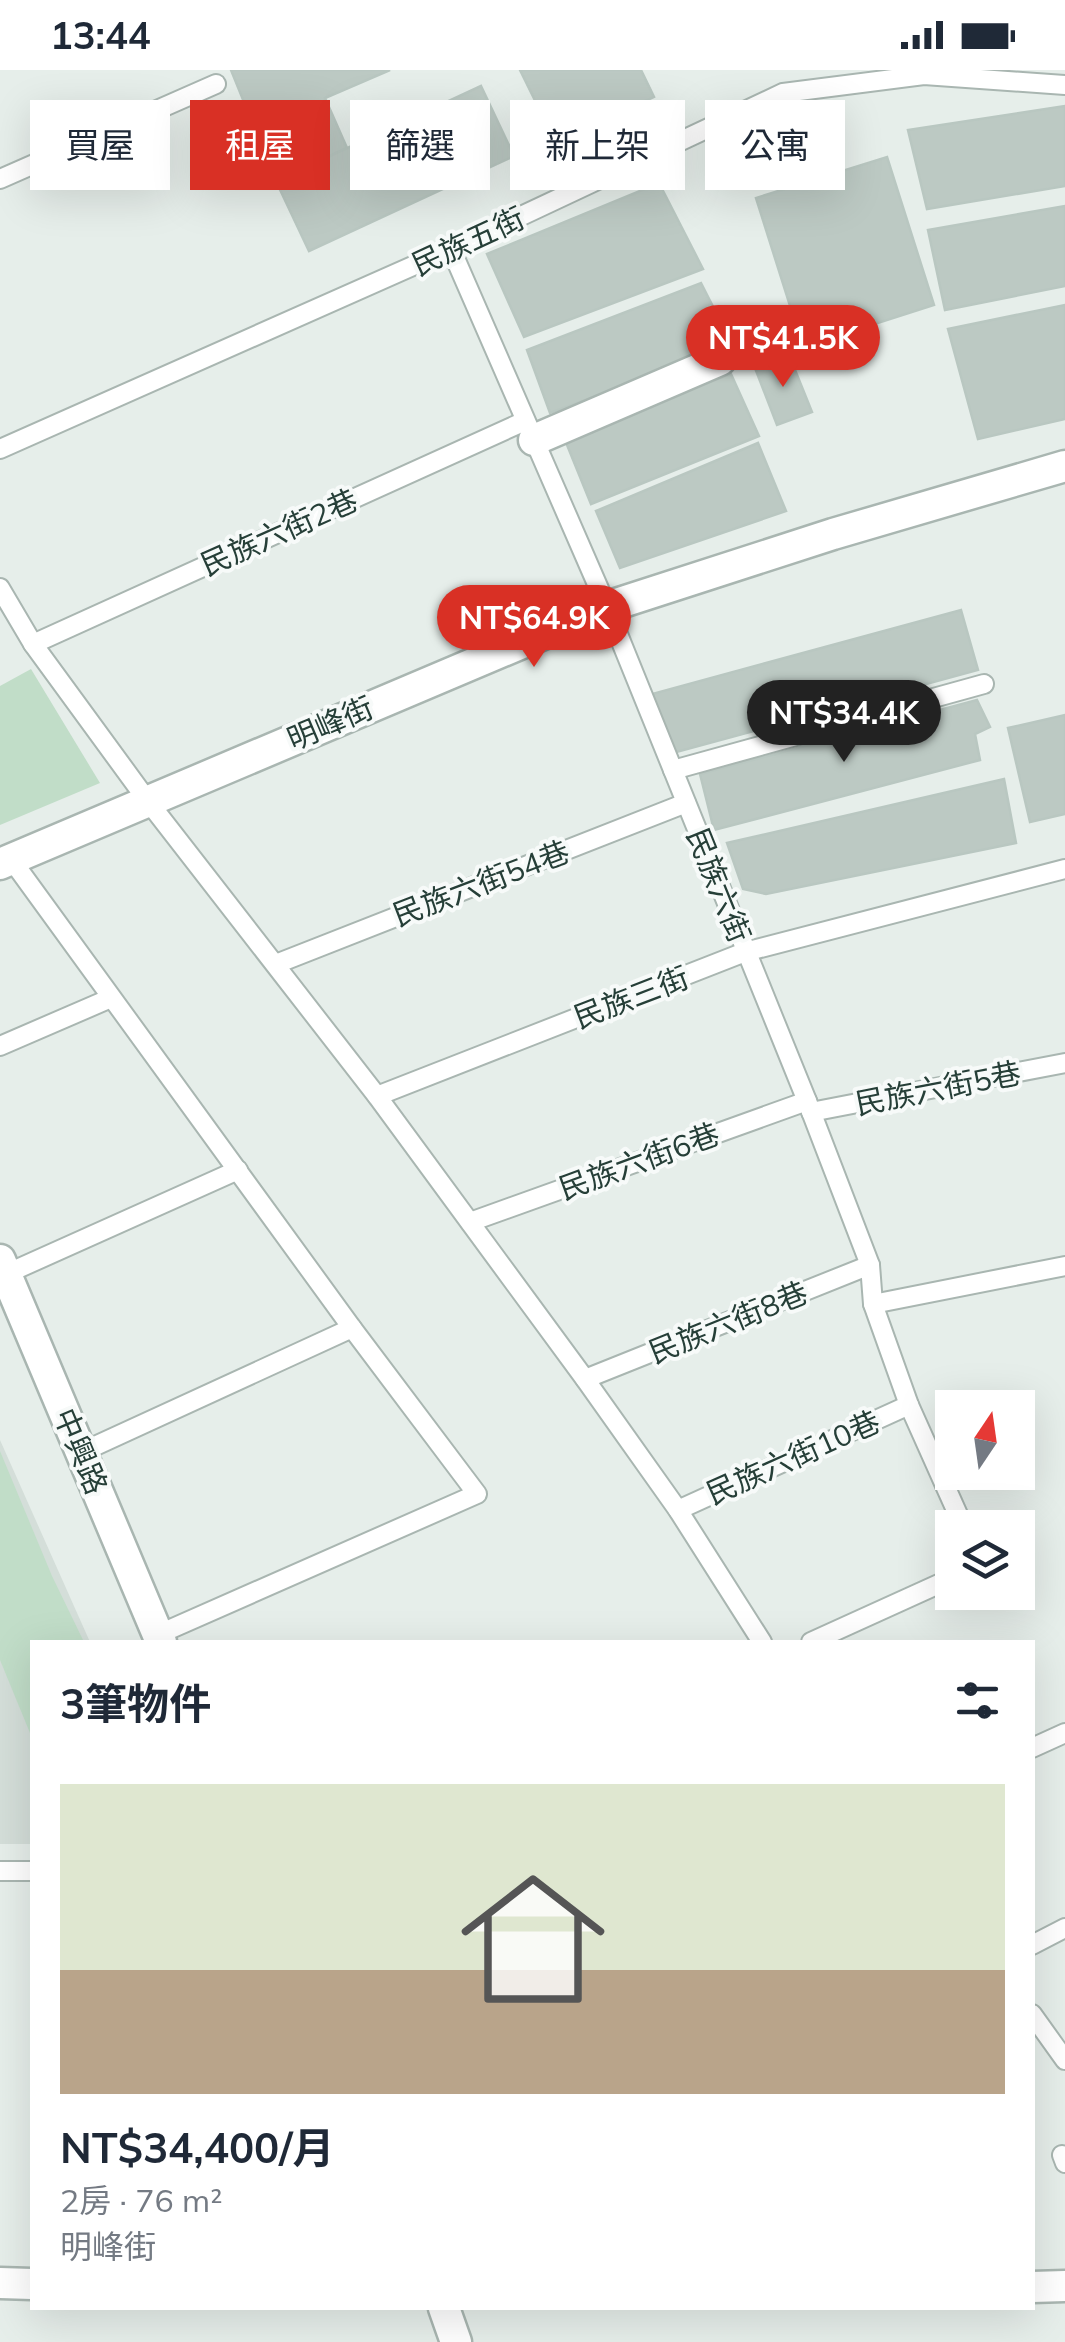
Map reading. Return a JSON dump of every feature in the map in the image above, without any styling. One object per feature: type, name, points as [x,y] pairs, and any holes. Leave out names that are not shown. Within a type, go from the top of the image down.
[{"type":"street","points":[[530,430],[720,360]]},
{"type":"street","name":"明峰街","points":[[6,862],[607,607],[833,534],[1065,466]]},
{"type":"street","name":"中興路","points":[[3,1267],[159,1639]]},
{"type":"street","points":[[0,2283],[30,2284]]},
{"type":"street","points":[[1035,2287],[1065,2286]]},
{"type":"street","points":[[445,2310],[456,2342]]},
{"type":"lane","name":"民族五街","points":[[0,449],[451,249],[783,93],[924,74],[1065,85]]},
{"type":"lane","points":[[0,179],[216,84]]},
{"type":"lane","name":"民族六街","points":[[451,249],[607,607],[809,1106],[870,1265],[873,1304],[909,1405],[956,1510]]},
{"type":"lane","name":"民族六街2巷","points":[[33,644],[530,430]]},
{"type":"lane","points":[[0,588],[33,644],[147,800],[377,1096],[585,1379],[678,1510],[761,1640]]},
{"type":"lane","points":[[673,770],[984,684]]},
{"type":"lane","name":"民族六街54巷","points":[[276,964],[686,803]]},
{"type":"lane","points":[[6,862],[477,1494],[159,1639]]},
{"type":"lane","name":"民族三街","points":[[377,1096],[745,952],[1065,869]]},
{"type":"lane","points":[[0,1046],[111,998]]},
{"type":"lane","name":"民族六街5巷","points":[[809,1106],[1065,1063]]},
{"type":"lane","name":"民族六街6巷","points":[[470,1222],[809,1106]]},
{"type":"lane","points":[[3,1267],[238,1170]]},
{"type":"lane","name":"民族六街8巷","points":[[585,1379],[870,1265]]},
{"type":"lane","points":[[873,1304],[1065,1266]]},
{"type":"lane","points":[[82,1452],[352,1328]]},
{"type":"lane","name":"民族六街10巷","points":[[678,1510],[909,1405]]},
{"type":"lane","points":[[816,1640],[935,1586]]},
{"type":"lane","points":[[1035,1747],[1065,1732]]},
{"type":"lane","points":[[0,1871],[30,1870]]},
{"type":"lane","points":[[1035,1943],[1065,1928]]},
{"type":"lane","points":[[1035,2018],[1065,2060]]},
{"type":"shaded area","points":[[0,1440],[89,1640],[30,1640],[30,1844],[0,1844]]},
{"type":"green space","points":[[31,669],[100,783],[0,825],[0,686]]},
{"type":"green space","points":[[0,1451],[83,1640],[30,1640],[30,1733],[0,1660]]},
{"type":"building","points":[[231,70],[390,70],[326,100],[243,100]]},
{"type":"building","points":[[520,70],[641,70],[654,97],[648,100],[535,100]]},
{"type":"building","points":[[481,86],[488,100],[451,100]]},
{"type":"building","points":[[490,105],[510,148],[510,158],[490,167]]},
{"type":"building","points":[[1065,106],[1065,186],[927,209],[908,130]]},
{"type":"building","points":[[330,109],[347,148],[330,156]]},
{"type":"building","points":[[350,147],[350,190],[441,190],[309,251],[280,190],[330,190],[330,156]]},
{"type":"building","points":[[887,157],[934,305],[803,347],[756,198],[782,190],[845,190],[845,170]]},
{"type":"building","points":[[642,190],[663,190],[703,269],[524,337],[487,254]]},
{"type":"building","points":[[1065,206],[1065,286],[945,310],[928,230]]},
{"type":"building","points":[[701,283],[733,346],[550,413],[527,350]]},
{"type":"building","points":[[1065,305],[1065,419],[978,439],[948,329]]},
{"type":"building","points":[[789,355],[812,412],[777,425],[755,368]]},
{"type":"building","points":[[731,374],[759,436],[591,504],[563,435]]},
{"type":"building","points":[[758,443],[786,511],[620,568],[596,511]]},
{"type":"building","points":[[961,610],[978,670],[669,754],[652,694]]},
{"type":"building","points":[[977,700],[990,727],[975,734],[980,760],[714,830],[700,774]]},
{"type":"building","points":[[1065,715],[1065,814],[1030,822],[1008,728]]},
{"type":"building","points":[[1004,779],[1016,843],[766,894],[743,889],[727,843]]}]
